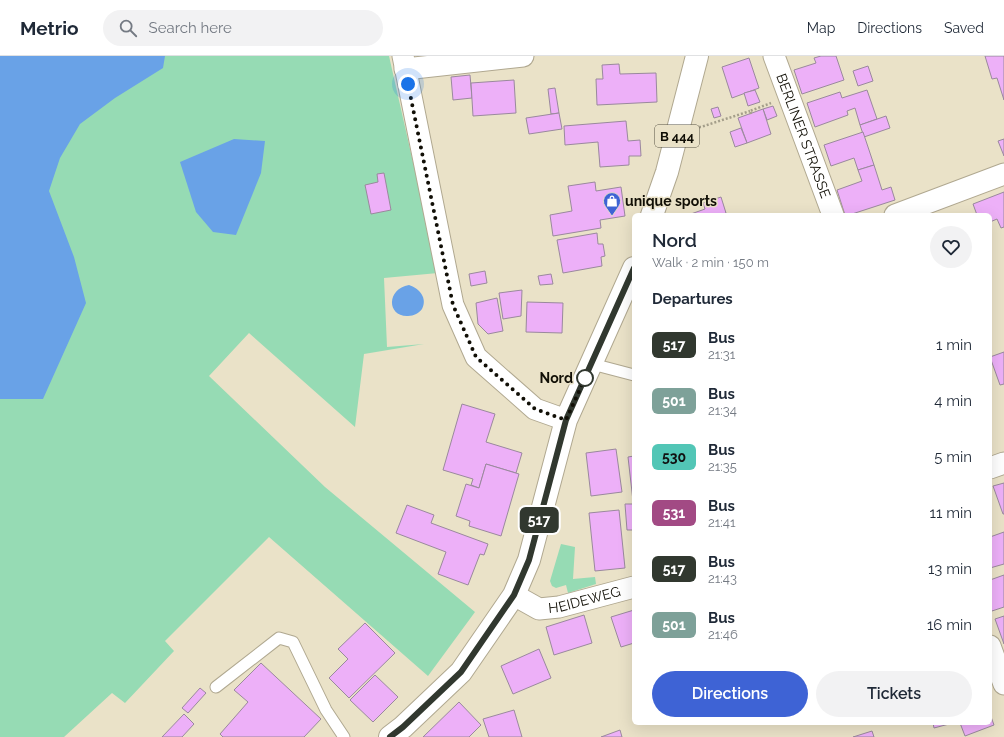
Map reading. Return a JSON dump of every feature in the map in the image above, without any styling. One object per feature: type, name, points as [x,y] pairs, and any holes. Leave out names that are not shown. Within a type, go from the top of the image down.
[{"type":"main road","name":"B 444","points":[[653,213],[667,172],[698,56]]},
{"type":"main road","points":[[390,737],[403,727],[461,672],[514,595],[529,560],[566,420],[632,273]]},
{"type":"street","points":[[523,56],[404,63],[451,297],[453,305],[476,357],[535,409],[566,420]]},
{"type":"street","name":"BERLINER STRASSE","points":[[774,56],[831,213]]},
{"type":"street","points":[[900,213],[1004,174]]},
{"type":"street","points":[[992,467],[1004,463]]},
{"type":"street","name":"HEIDEWEG","points":[[514,595],[539,609],[559,607],[632,588]]},
{"type":"street","points":[[992,651],[1004,684]]},
{"type":"lane","points":[[592,364],[632,375]]},
{"type":"lane","points":[[216,687],[279,638],[293,642],[326,710],[344,737]]},
{"type":"path","points":[[681,122],[701,127],[750,111]]},
{"type":"green space","points":[[0,56],[389,56],[438,273],[384,278],[387,347],[424,344],[364,354],[355,427],[249,333],[209,376],[325,487],[475,612],[428,676],[269,537],[165,641],[174,651],[125,703],[112,693],[64,737],[0,737]]},
{"type":"green space","points":[[561,544],[575,547],[573,579],[595,577],[596,584],[568,593],[566,585],[556,588],[552,586],[550,581]]},
{"type":"water","points":[[0,56],[165,56],[163,68],[115,98],[80,124],[60,158],[49,191],[74,257],[86,303],[43,399],[0,399]]},
{"type":"water","points":[[234,139],[265,141],[261,173],[236,235],[213,232],[196,212],[180,162]]},
{"type":"water","points":[[409,285],[416,288],[422,294],[424,305],[418,313],[414,315],[401,315],[393,308],[393,297],[401,288]]},
{"type":"building","points":[[821,56],[836,56],[844,80],[802,94],[794,70],[816,63],[814,58]]},
{"type":"building","points":[[985,56],[1004,56],[1004,100],[997,78],[992,79]]},
{"type":"building","points":[[749,58],[759,88],[732,98],[722,67]]},
{"type":"building","points":[[619,64],[620,74],[656,73],[657,102],[597,105],[596,79],[603,79],[602,65]]},
{"type":"building","points":[[868,66],[873,81],[858,86],[853,71]]},
{"type":"building","points":[[470,75],[472,98],[453,100],[451,77]]},
{"type":"building","points":[[514,80],[516,113],[473,116],[471,83]]},
{"type":"building","points":[[555,88],[559,113],[551,114],[548,89]]},
{"type":"building","points":[[755,90],[760,102],[748,106],[744,93]]},
{"type":"building","points":[[867,90],[877,119],[860,125],[855,108],[847,111],[848,115],[815,127],[807,103],[840,92],[842,98]]},
{"type":"building","points":[[773,106],[777,116],[767,120],[763,109]]},
{"type":"building","points":[[718,107],[721,116],[714,118],[711,109]]},
{"type":"building","points":[[763,109],[771,134],[747,143],[738,118]]},
{"type":"building","points":[[559,113],[562,129],[529,134],[526,118]]},
{"type":"building","points":[[886,116],[890,128],[864,137],[860,125]]},
{"type":"building","points":[[626,121],[628,141],[640,140],[641,156],[629,156],[629,165],[600,167],[598,142],[565,145],[564,126]]},
{"type":"building","points":[[741,128],[747,143],[735,147],[730,132]]},
{"type":"building","points":[[863,132],[874,165],[858,170],[854,158],[831,166],[824,145]]},
{"type":"building","points":[[1004,139],[1004,156],[998,141]]},
{"type":"building","points":[[874,165],[882,190],[891,187],[895,200],[855,213],[844,213],[837,190],[862,181],[858,170]]},
{"type":"building","points":[[384,173],[391,210],[371,214],[365,185],[378,182],[377,174]]},
{"type":"building","points":[[595,182],[596,191],[621,187],[625,216],[600,220],[601,228],[553,236],[550,215],[572,211],[568,186]]},
{"type":"building","points":[[1004,192],[1004,227],[1001,228],[997,219],[992,221],[992,213],[976,213],[973,204]]},
{"type":"building","points":[[721,197],[726,213],[694,213],[705,209],[703,203]]},
{"type":"building","points":[[597,233],[598,244],[603,244],[605,256],[601,257],[602,266],[563,273],[557,240]]},
{"type":"building","points":[[485,271],[487,283],[471,286],[469,274]]},
{"type":"building","points":[[551,274],[553,284],[540,285],[538,276]]},
{"type":"building","points":[[522,290],[521,316],[503,319],[499,293]]},
{"type":"building","points":[[497,298],[503,331],[488,334],[478,324],[476,303]]},
{"type":"building","points":[[527,302],[563,303],[562,333],[526,332]]},
{"type":"building","points":[[1004,352],[1004,384],[1000,385],[992,363],[992,356]]},
{"type":"building","points":[[462,404],[495,414],[486,442],[522,453],[516,473],[486,464],[479,488],[471,485],[473,479],[443,470]]},
{"type":"building","points":[[616,449],[622,492],[591,496],[586,453]]},
{"type":"building","points":[[632,456],[632,492],[628,457]]},
{"type":"building","points":[[486,464],[519,474],[501,536],[469,526],[470,521],[456,516],[466,484],[479,488]]},
{"type":"building","points":[[1004,483],[1004,514],[1003,514],[993,486]]},
{"type":"building","points":[[625,504],[632,504],[632,530],[627,530]]},
{"type":"building","points":[[407,505],[434,515],[431,523],[488,544],[484,555],[480,554],[468,585],[438,574],[446,552],[396,533]]},
{"type":"building","points":[[619,510],[625,568],[595,571],[589,513]]},
{"type":"building","points":[[1004,532],[1004,564],[992,567],[992,536]]},
{"type":"building","points":[[1004,575],[1004,607],[992,611],[992,579]]},
{"type":"building","points":[[632,611],[632,644],[621,647],[611,617]]},
{"type":"building","points":[[584,615],[592,643],[554,655],[546,627]]},
{"type":"building","points":[[1004,616],[1004,644],[995,619]]},
{"type":"building","points":[[365,623],[395,653],[349,698],[329,678],[348,659],[338,649]]},
{"type":"building","points":[[539,649],[551,678],[513,694],[501,666]]},
{"type":"building","points":[[261,663],[321,719],[304,737],[223,737],[220,734],[248,702],[234,690]]},
{"type":"building","points":[[375,675],[398,697],[373,722],[350,700]]},
{"type":"building","points":[[200,688],[206,693],[188,713],[182,708]]},
{"type":"building","points":[[459,702],[481,725],[469,737],[423,737]]},
{"type":"building","points":[[514,710],[522,737],[489,737],[483,719]]},
{"type":"building","points":[[184,714],[194,724],[182,737],[162,737]]},
{"type":"building","points":[[992,720],[994,725],[965,736],[961,725],[992,725]]},
{"type":"building","points":[[933,725],[945,725],[934,728]]},
{"type":"building","points":[[620,730],[622,737],[601,737]]},
{"type":"building","points":[[872,731],[874,737],[853,737]]},
{"type":"bus line","name":"517","points":[[390,737],[403,727],[461,672],[514,595],[529,560],[566,420],[632,272]]},
{"type":"place","name":"unique sports","points":[[612,216]]},
{"type":"place","name":"Nord","points":[[585,378]]},
{"type":"route","points":[[408,84],[453,305],[476,357],[535,409],[566,420],[585,378]]}]
